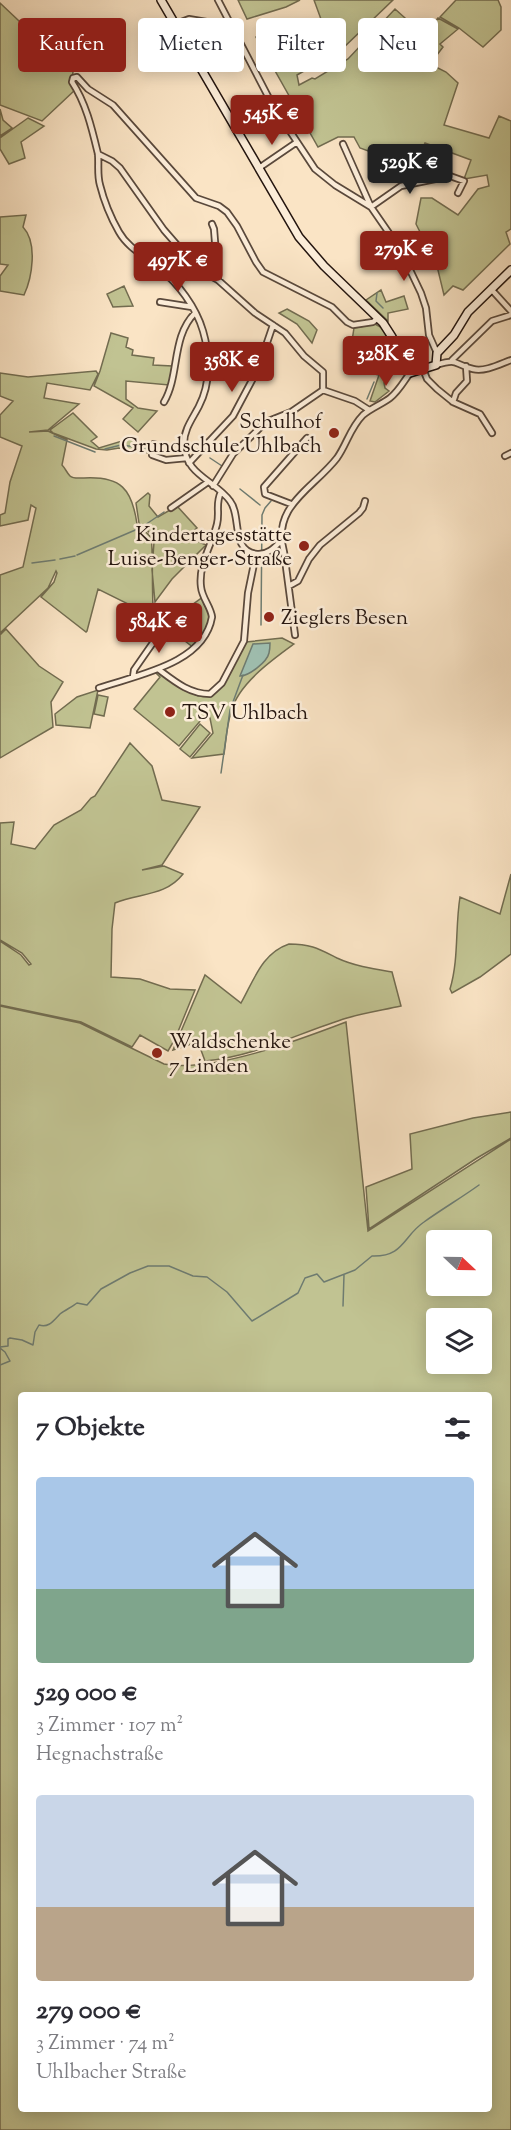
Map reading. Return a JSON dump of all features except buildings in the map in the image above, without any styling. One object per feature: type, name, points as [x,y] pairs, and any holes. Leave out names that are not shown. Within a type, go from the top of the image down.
[{"type":"street","points":[[160,0],[172,18]]},
{"type":"street","points":[[218,0],[226,18]]},
{"type":"street","points":[[244,52],[272,104],[315,169],[322,176],[371,207]]},
{"type":"street","points":[[204,72],[299,237],[309,250],[378,318],[392,337],[410,373]]},
{"type":"street","points":[[280,542],[272,550],[260,553],[247,550],[241,543],[233,506],[221,492],[196,472],[188,460],[184,442],[185,431],[203,398],[208,375],[205,337],[192,307],[171,278],[123,238],[99,184],[98,154],[81,96],[72,82],[75,77],[89,90],[113,105],[196,198],[219,206],[227,212],[263,272],[332,307],[346,322],[353,325],[373,322],[378,318]]},
{"type":"street","points":[[259,168],[297,142]]},
{"type":"street","points":[[343,144],[371,207],[400,249],[421,292],[426,308],[429,335],[437,353],[436,365]]},
{"type":"street","points":[[98,154],[120,168],[164,230],[198,269],[218,280],[255,313],[285,333],[304,356],[323,372],[323,390]]},
{"type":"street","points":[[371,207],[401,186],[450,176],[464,181],[458,193]]},
{"type":"street","points":[[212,224],[218,280]]},
{"type":"street","points":[[437,353],[450,340],[476,302],[510,271]]},
{"type":"street","points":[[295,635],[284,552],[280,542],[291,504],[338,457],[353,427],[369,410],[393,396],[410,373],[452,360],[492,321],[511,313],[491,289]]},
{"type":"street","points":[[160,302],[192,307]]},
{"type":"street","points":[[164,402],[171,385],[178,343],[190,317],[195,313]]},
{"type":"street","points":[[154,444],[152,455],[166,460],[188,460],[232,416],[258,369],[273,325]]},
{"type":"street","points":[[452,360],[474,369],[511,360]]},
{"type":"street","points":[[453,402],[456,393],[467,381],[466,366]]},
{"type":"street","points":[[423,369],[427,379],[453,402],[480,414],[492,433]]},
{"type":"street","points":[[323,390],[355,400],[369,410]]},
{"type":"street","points":[[171,508],[211,484],[233,454],[266,423],[291,412],[323,390]]},
{"type":"street","points":[[291,504],[265,494],[264,488],[307,438]]},
{"type":"street","points":[[505,456],[511,453]]},
{"type":"street","points":[[99,688],[158,669],[195,650],[212,622],[212,614],[204,599],[201,586],[201,571],[218,523],[217,501],[221,492]]},
{"type":"street","points":[[289,586],[298,581],[313,553],[359,513],[365,501]]},
{"type":"street","points":[[158,669],[198,694],[210,694],[222,683],[244,641],[248,593],[260,553]]},
{"type":"street","points":[[133,677],[134,670],[166,624]]},
{"type":"green space","points":[[238,0],[300,0],[286,7],[247,19]]},
{"type":"green space","points":[[314,0],[393,0],[374,18],[358,18],[358,34],[346,45],[346,18],[321,18]]},
{"type":"green space","points":[[456,0],[498,0],[501,7],[501,30],[483,47],[459,28],[440,17]]},
{"type":"green space","points":[[0,3],[18,20],[18,72],[73,72],[72,78],[76,89],[42,121],[0,105]]},
{"type":"green space","points":[[395,9],[405,18],[387,18]]},
{"type":"green space","points":[[438,18],[458,29],[440,44],[443,47],[438,54]]},
{"type":"green space","points":[[358,48],[358,72],[438,72],[438,68],[446,72],[458,83],[444,125],[489,138],[499,116],[511,121],[511,229],[506,232],[510,244],[463,290],[453,286],[444,295],[437,266],[416,224],[421,198],[432,198],[458,215],[478,189],[489,186],[487,175],[464,179],[471,160],[425,143],[416,164],[401,163],[360,148],[354,137],[338,137],[318,147],[276,72],[302,72],[297,75],[299,85],[327,72],[346,72],[348,59]]},
{"type":"green space","points":[[0,109],[3,120],[12,128],[0,136]]},
{"type":"green space","points":[[28,118],[44,126],[21,142],[25,158],[9,164],[0,149],[0,138]]},
{"type":"green space","points":[[26,215],[23,227],[31,242],[32,251],[27,288],[24,295],[0,291],[0,276],[8,265],[0,264],[0,217]]},
{"type":"green space","points":[[124,286],[133,306],[113,307],[107,294]]},
{"type":"green space","points":[[381,290],[386,302],[404,296],[408,309],[388,313],[388,321],[366,300]]},
{"type":"green space","points":[[287,309],[309,321],[317,330],[312,343],[297,324],[279,313]]},
{"type":"green space","points":[[375,324],[384,329],[389,344],[399,355],[404,369],[393,373],[384,383],[385,388],[389,391],[375,402],[370,401],[379,375],[348,368],[351,356],[346,352],[352,341],[354,328]]},
{"type":"green space","points":[[111,333],[128,338],[126,347],[133,350],[132,355],[154,358],[153,365],[172,366],[169,385],[126,381],[126,399],[138,408],[157,411],[138,432],[123,419],[133,408],[94,386]]},
{"type":"green space","points":[[96,371],[98,374],[90,390],[47,383],[44,398],[79,404],[48,430],[29,432],[48,431],[67,440],[62,465],[71,477],[107,479],[116,482],[128,494],[137,524],[151,538],[153,605],[142,611],[98,589],[86,632],[41,597],[54,582],[56,571],[48,588],[0,633],[0,575],[23,567],[36,508],[31,505],[28,520],[0,526],[0,515],[5,513],[10,482],[22,446],[0,437],[0,415],[13,401],[0,396],[0,373],[28,377]]},
{"type":"green space","points":[[73,413],[97,437],[91,441],[99,448],[132,438],[151,450],[148,453],[119,448],[96,449],[50,430]]},
{"type":"green space","points":[[148,493],[150,495],[149,506],[158,517],[177,506],[197,528],[186,536],[206,545],[172,579],[155,602],[152,570],[154,542],[151,534],[139,523],[136,503]]},
{"type":"green space","points":[[203,597],[209,612],[209,624],[194,648],[176,634],[167,623]]},
{"type":"green space","points":[[6,629],[39,666],[63,682],[51,702],[53,727],[0,758],[0,635]]},
{"type":"green space","points":[[282,638],[294,644],[257,673],[241,692],[228,722],[224,754],[192,758],[213,733],[210,718],[206,714],[179,746],[134,709],[160,677],[155,672],[158,670],[198,696],[210,696],[223,684],[246,642]]},
{"type":"green space","points":[[98,690],[90,728],[56,725],[55,714],[77,697]]},
{"type":"green space","points":[[98,695],[108,697],[104,716],[94,714]]},
{"type":"green space","points":[[200,724],[210,733],[190,757],[180,749]]},
{"type":"green space","points":[[130,743],[152,766],[162,800],[200,807],[162,865],[142,870],[164,866],[183,874],[161,890],[115,903],[111,977],[140,979],[170,989],[195,990],[168,1051],[140,1035],[132,1047],[81,1022],[0,1005],[0,941],[21,955],[29,965],[31,964],[22,953],[0,940],[0,823],[14,822],[11,844],[35,849],[54,825],[81,810],[95,796]]},
{"type":"green space","points":[[511,874],[511,954],[480,977],[452,993],[450,989],[455,966],[460,897],[500,914]]},
{"type":"green space","points":[[289,944],[309,946],[350,963],[392,972],[401,1006],[347,1018],[260,1049],[224,1058],[205,1061],[198,1042],[173,1050],[205,975],[241,1003],[265,961],[280,948]]},
{"type":"green space","points":[[0,1006],[80,1023],[164,1064],[184,1066],[206,1064],[255,1053],[346,1022],[368,1231],[511,1139],[511,2130],[0,2130]]},
{"type":"green space","points":[[511,1112],[511,1138],[369,1229],[366,1187],[412,1169],[410,1134],[473,1118]]},
{"type":"shaded area","points":[[270,643],[268,657],[253,671],[240,676],[253,644]]},
{"type":"waterway","points":[[377,293],[376,301],[383,308]]},
{"type":"waterway","points":[[367,399],[374,382]]},
{"type":"waterway","points":[[54,436],[95,452]]},
{"type":"waterway","points":[[105,449],[121,445],[151,449]]},
{"type":"waterway","points":[[210,458],[222,466]]},
{"type":"waterway","points":[[240,489],[260,505]]},
{"type":"waterway","points":[[261,625],[262,515],[271,501]]},
{"type":"waterway","points":[[142,527],[164,512]]},
{"type":"waterway","points":[[77,555],[140,528]]},
{"type":"waterway","points":[[60,559],[75,556]]},
{"type":"waterway","points":[[32,563],[55,560]]},
{"type":"waterway","points":[[221,773],[230,710],[243,675]]},
{"type":"waterway","points":[[0,1347],[8,1346],[10,1338],[33,1345],[35,1332],[39,1325],[48,1325],[77,1303],[87,1305],[101,1289],[148,1266],[169,1266],[193,1276],[207,1277],[227,1292],[252,1321],[298,1293],[305,1278],[317,1274],[324,1282],[355,1270],[372,1256],[391,1253],[424,1222],[479,1185]]},
{"type":"waterway","points":[[343,1306],[344,1275]]},
{"type":"waterway","points":[[0,1348],[10,1361],[0,1365]]},
{"type":"place","name":"Schulhof Grundschule Uhlbach","points":[[334,433]]},
{"type":"place","name":"Kindertagesstätte Luise-Benger-Straße","points":[[304,546]]},
{"type":"place","name":"Zieglers Besen","points":[[269,617]]},
{"type":"place","name":"TSV Uhlbach","points":[[170,712]]},
{"type":"place","name":"Waldschenke 7 Linden","points":[[157,1053]]}]
